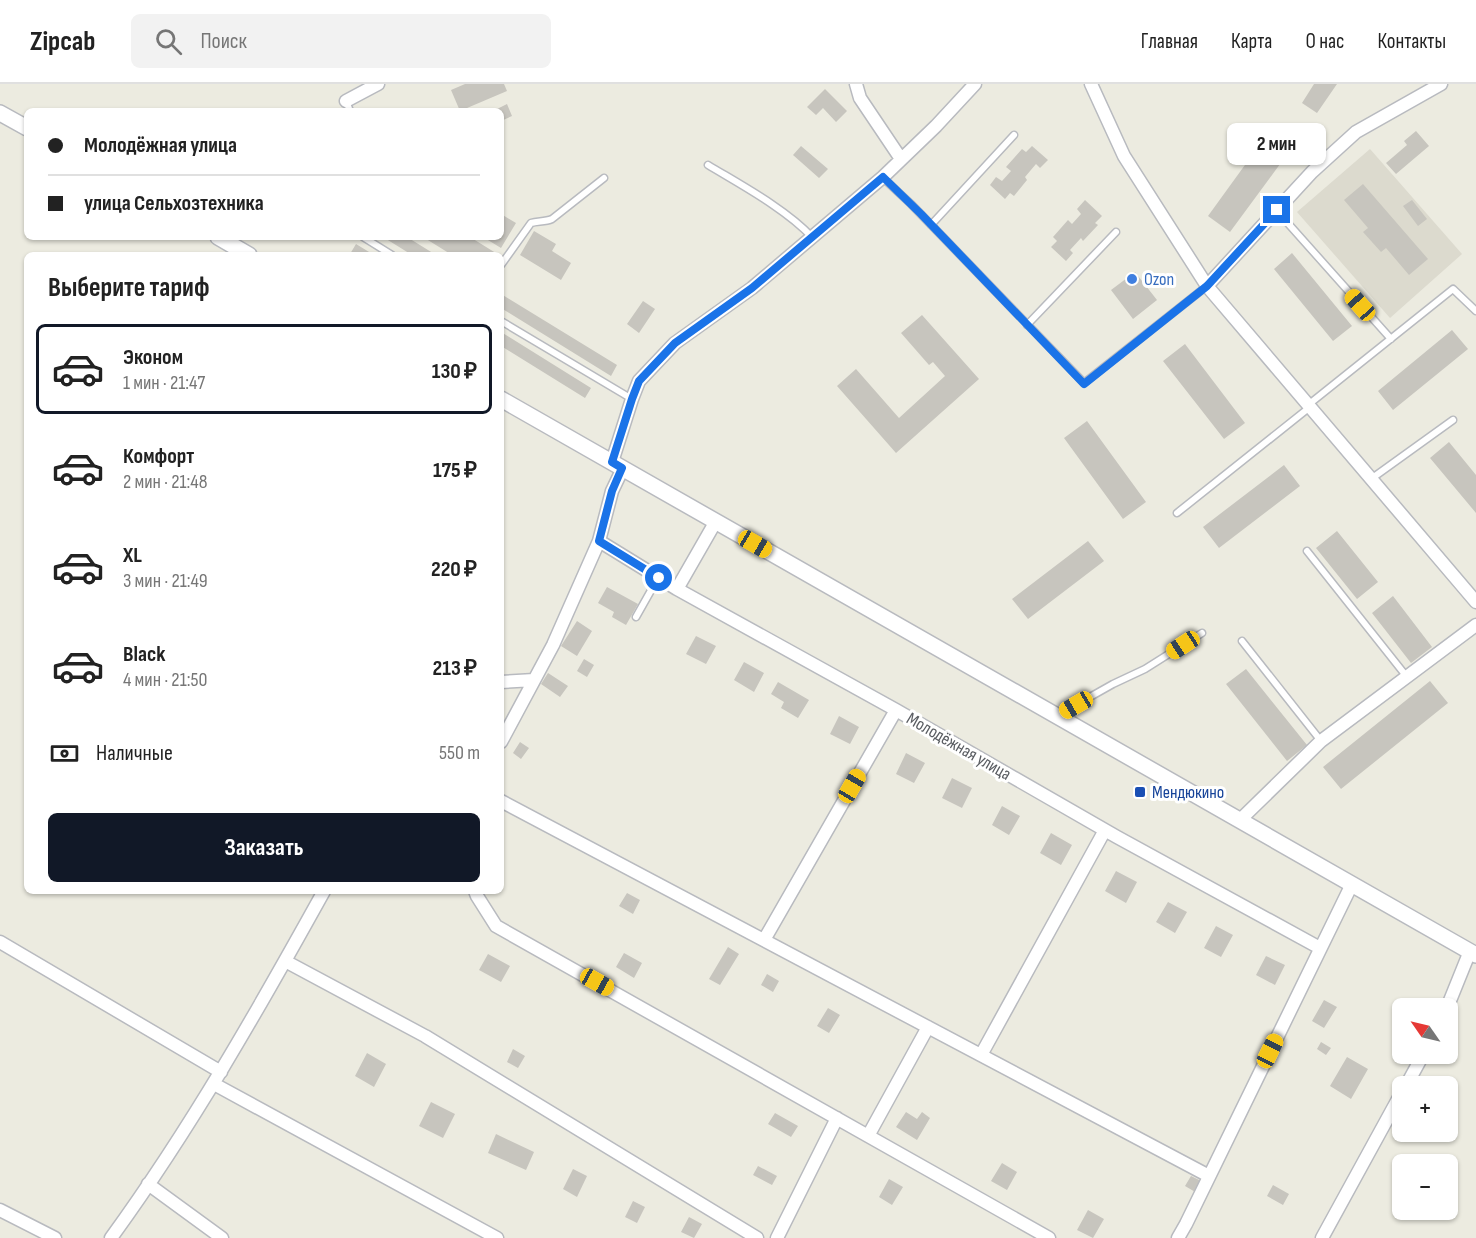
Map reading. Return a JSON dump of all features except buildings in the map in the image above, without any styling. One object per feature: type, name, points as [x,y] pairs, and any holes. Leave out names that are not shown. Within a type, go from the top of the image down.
[{"type":"street","points":[[348,106],[378,84]]},
{"type":"street","points":[[856,84],[860,98],[901,159]]},
{"type":"street","points":[[504,736],[553,645],[599,541],[632,399],[639,381],[675,343],[752,288],[883,177],[936,126],[975,84]]},
{"type":"street","points":[[1091,84],[1124,156],[1207,286],[1476,602]]},
{"type":"street","points":[[1207,286],[1312,172],[1356,132],[1441,84]]},
{"type":"street","points":[[0,113],[24,126]]},
{"type":"street","points":[[223,240],[244,252]]},
{"type":"street","points":[[504,401],[1473,953],[1452,998]]},
{"type":"street","points":[[677,589],[716,521]]},
{"type":"street","name":"Молодёжная улица","points":[[599,541],[677,589],[1320,948]]},
{"type":"street","points":[[1240,820],[1321,741],[1476,625]]},
{"type":"street","points":[[504,682],[534,680]]},
{"type":"street","points":[[764,940],[896,710]]},
{"type":"street","points":[[504,803],[1209,1176]]},
{"type":"street","points":[[981,1055],[1105,830]]},
{"type":"street","points":[[1178,1238],[1352,884]]},
{"type":"street","points":[[111,1238],[221,1072],[322,894]]},
{"type":"street","points":[[476,894],[496,926],[1049,1238]]},
{"type":"street","points":[[0,942],[221,1072]]},
{"type":"street","points":[[285,961],[425,1036],[757,1238]]},
{"type":"street","points":[[868,1136],[928,1027]]},
{"type":"street","points":[[214,1083],[497,1238]]},
{"type":"street","points":[[1322,1238],[1392,1110]]},
{"type":"street","points":[[777,1238],[837,1118]]},
{"type":"street","points":[[148,1184],[222,1238]]},
{"type":"street","points":[[0,1210],[55,1238]]},
{"type":"lane","points":[[931,225],[1014,135]]},
{"type":"lane","points":[[708,165],[778,210],[812,237]]},
{"type":"lane","points":[[883,177],[1084,384],[1207,286]]},
{"type":"lane","points":[[504,261],[531,223],[552,219],[604,178]]},
{"type":"lane","points":[[1277,210],[1391,339]]},
{"type":"lane","points":[[1028,325],[1116,232]]},
{"type":"lane","points":[[368,240],[387,252]]},
{"type":"lane","points":[[1177,513],[1453,289],[1476,311]]},
{"type":"lane","points":[[504,323],[632,399]]},
{"type":"lane","points":[[1371,479],[1453,420]]},
{"type":"lane","points":[[1307,551],[1408,678]]},
{"type":"lane","points":[[636,617],[659,578]]},
{"type":"lane","points":[[1057,716],[1113,684],[1145,669],[1202,633]]},
{"type":"lane","points":[[1242,641],[1321,741]]},
{"type":"shaded area","points":[[1370,149],[1462,254],[1390,318],[1297,212]]},
{"type":"place","name":"Ozon","points":[[1132,279]]},
{"type":"place","name":"Мендюкино","points":[[1140,792]]},
{"type":"route","points":[[659,578],[599,541],[612,491],[622,468],[612,462],[639,381],[675,343],[752,288],[883,177],[1084,384],[1207,286],[1277,210]]}]
